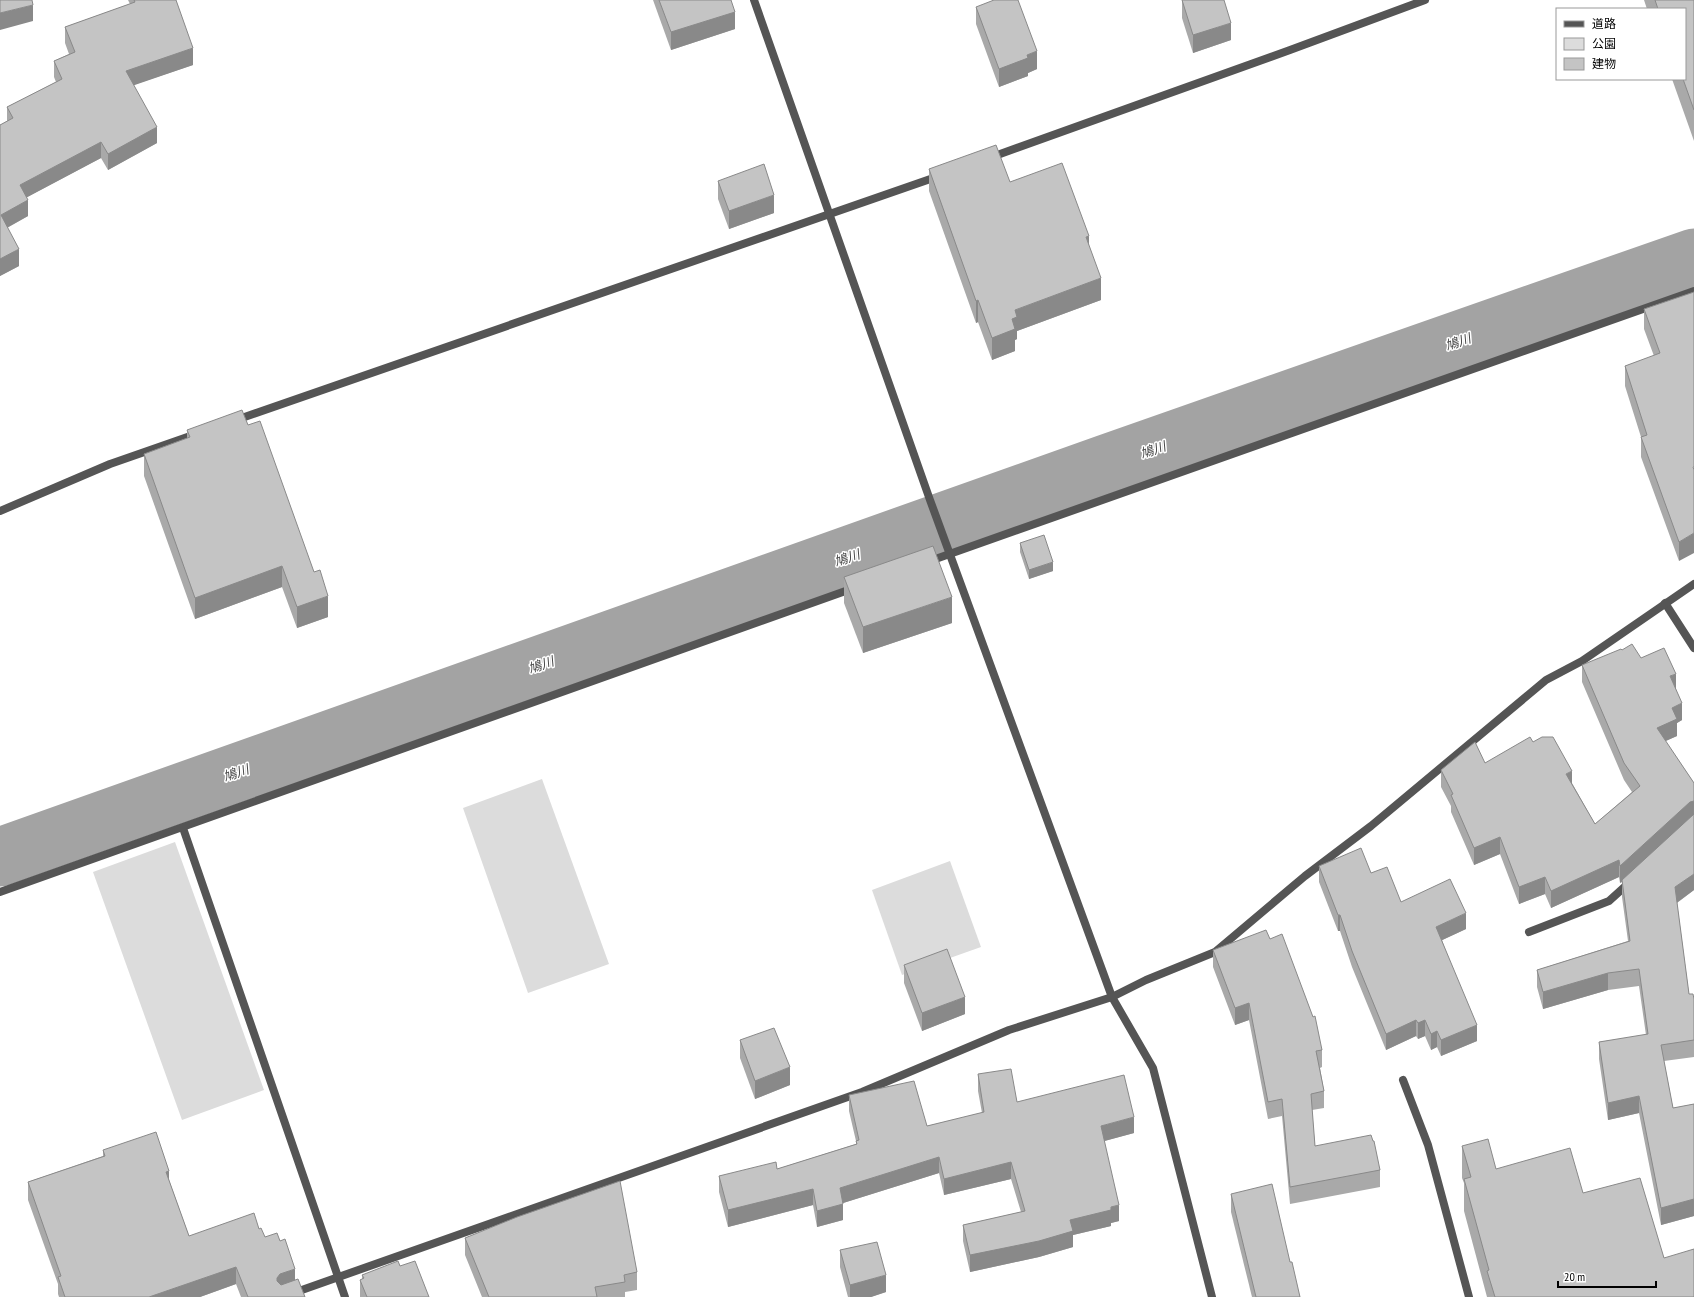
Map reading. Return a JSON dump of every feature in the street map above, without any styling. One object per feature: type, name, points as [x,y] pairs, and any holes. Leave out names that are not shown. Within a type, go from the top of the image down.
[{"type":"street","points":[[754,0],[945,542],[1112,998],[1153,1068],[1212,1297]]},
{"type":"street","points":[[978,162],[1425,0]]},
{"type":"street","points":[[227,423],[948,173]]},
{"type":"street","points":[[920,565],[1694,291]]},
{"type":"street","points":[[0,511],[110,464],[205,431]]},
{"type":"street","points":[[282,1297],[862,1092],[1009,1030],[1112,998],[1146,980],[1215,952],[1305,876],[1371,826],[1546,680],[1582,660],[1694,584]]},
{"type":"street","points":[[0,892],[860,586]]},
{"type":"street","points":[[1666,603],[1694,648]]},
{"type":"street","points":[[183,828],[345,1297]]},
{"type":"street","points":[[1529,932],[1609,901],[1637,875]]},
{"type":"street","points":[[1403,1080],[1428,1145],[1469,1297]]},
{"type":"green space","points":[[542,779],[609,964],[528,993],[463,808]]},
{"type":"green space","points":[[175,842],[264,1090],[182,1120],[93,872]]},
{"type":"green space","points":[[950,861],[981,947],[902,975],[872,890]]},
{"type":"building","points":[[0,0],[32,0],[33,5],[0,13]]},
{"type":"building","points":[[134,0],[176,0],[193,48],[126,71],[157,127],[108,154],[101,142],[20,185],[28,200],[1,215],[19,249],[0,259],[0,125],[13,118],[7,107],[62,79],[54,61],[75,52],[65,27],[135,2]]},
{"type":"building","points":[[659,0],[731,0],[735,12],[671,32]]},
{"type":"building","points":[[994,0],[1018,0],[1037,51],[1027,55],[1028,58],[999,69],[976,7]]},
{"type":"building","points":[[1182,0],[1224,0],[1231,23],[1193,35]]},
{"type":"building","points":[[1655,0],[1694,0],[1694,110],[1683,80],[1686,80],[1686,8],[1658,8]]},
{"type":"building","points":[[996,145],[1010,182],[1062,163],[1089,236],[1086,237],[1101,278],[1015,310],[1017,317],[1012,319],[1015,329],[992,338],[978,300],[976,301],[929,169]]},
{"type":"building","points":[[764,164],[774,195],[729,211],[718,181]]},
{"type":"building","points":[[1694,292],[1694,533],[1679,542],[1641,437],[1647,435],[1625,366],[1660,353],[1644,309]]},
{"type":"building","points":[[242,410],[248,425],[260,421],[314,572],[320,570],[328,596],[297,607],[282,566],[195,598],[144,454],[190,437],[187,430]]},
{"type":"building","points":[[1044,535],[1053,562],[1029,570],[1020,543]]},
{"type":"building","points":[[933,546],[952,597],[863,627],[844,577]]},
{"type":"building","points":[[1632,644],[1641,658],[1664,648],[1676,674],[1670,676],[1682,703],[1672,708],[1677,719],[1657,728],[1694,783],[1694,801],[1690,802],[1620,866],[1619,860],[1551,891],[1545,877],[1519,887],[1500,837],[1474,848],[1451,795],[1453,794],[1441,770],[1475,742],[1485,763],[1530,737],[1533,742],[1542,737],[1553,737],[1572,771],[1566,774],[1595,824],[1640,786],[1624,763],[1582,665],[1621,649],[1622,650]]},
{"type":"building","points":[[1694,814],[1694,874],[1675,887],[1689,994],[1693,994],[1694,999],[1694,1040],[1661,1045],[1673,1108],[1694,1104],[1694,1199],[1661,1208],[1639,1096],[1608,1103],[1599,1042],[1648,1034],[1639,969],[1608,973],[1543,992],[1537,970],[1630,941],[1622,880]]},
{"type":"building","points":[[1361,848],[1371,873],[1387,867],[1401,902],[1450,879],[1466,913],[1436,927],[1477,1025],[1441,1040],[1437,1031],[1431,1034],[1425,1020],[1418,1023],[1416,1020],[1386,1034],[1352,951],[1340,915],[1338,915],[1319,866]]},
{"type":"building","points":[[1266,930],[1270,939],[1282,934],[1313,1017],[1315,1016],[1322,1050],[1316,1051],[1324,1091],[1311,1094],[1315,1146],[1371,1135],[1374,1141],[1380,1170],[1290,1187],[1282,1099],[1268,1102],[1249,1003],[1235,1008],[1213,950]]},
{"type":"building","points":[[947,949],[965,997],[922,1013],[904,965]]},
{"type":"building","points":[[774,1028],[790,1067],[755,1081],[740,1040]]},
{"type":"building","points":[[1011,1069],[1017,1102],[1124,1075],[1134,1117],[1101,1126],[1119,1205],[1111,1207],[1111,1210],[1070,1220],[1073,1231],[1039,1241],[970,1255],[963,1225],[1025,1211],[1011,1162],[944,1179],[939,1157],[840,1188],[843,1204],[817,1211],[813,1189],[728,1210],[719,1176],[776,1162],[777,1169],[857,1144],[856,1141],[859,1140],[849,1095],[914,1081],[927,1126],[984,1112],[978,1074]]},
{"type":"building","points":[[156,1132],[169,1171],[166,1172],[189,1236],[254,1213],[259,1229],[261,1228],[265,1237],[277,1233],[280,1241],[285,1239],[295,1269],[280,1274],[277,1281],[281,1285],[298,1279],[305,1297],[248,1297],[236,1267],[149,1297],[65,1297],[58,1277],[61,1276],[28,1182],[105,1156],[103,1150]]},
{"type":"building","points":[[1488,1139],[1496,1169],[1570,1148],[1583,1193],[1640,1178],[1664,1258],[1694,1249],[1694,1297],[1495,1297],[1464,1179],[1471,1177],[1462,1146]]},
{"type":"building","points":[[620,1181],[637,1272],[624,1275],[625,1282],[595,1287],[597,1297],[489,1297],[465,1238],[517,1217]]},
{"type":"building","points":[[1272,1184],[1290,1262],[1292,1262],[1300,1297],[1256,1297],[1231,1194]]},
{"type":"building","points":[[877,1242],[886,1275],[850,1285],[840,1250]]},
{"type":"building","points":[[398,1261],[400,1266],[415,1261],[429,1297],[367,1297],[360,1280],[364,1278],[362,1275]]},
{"type":"waterway","name":"鳩川","points":[[0,857],[1106,464],[1694,258]]}]
